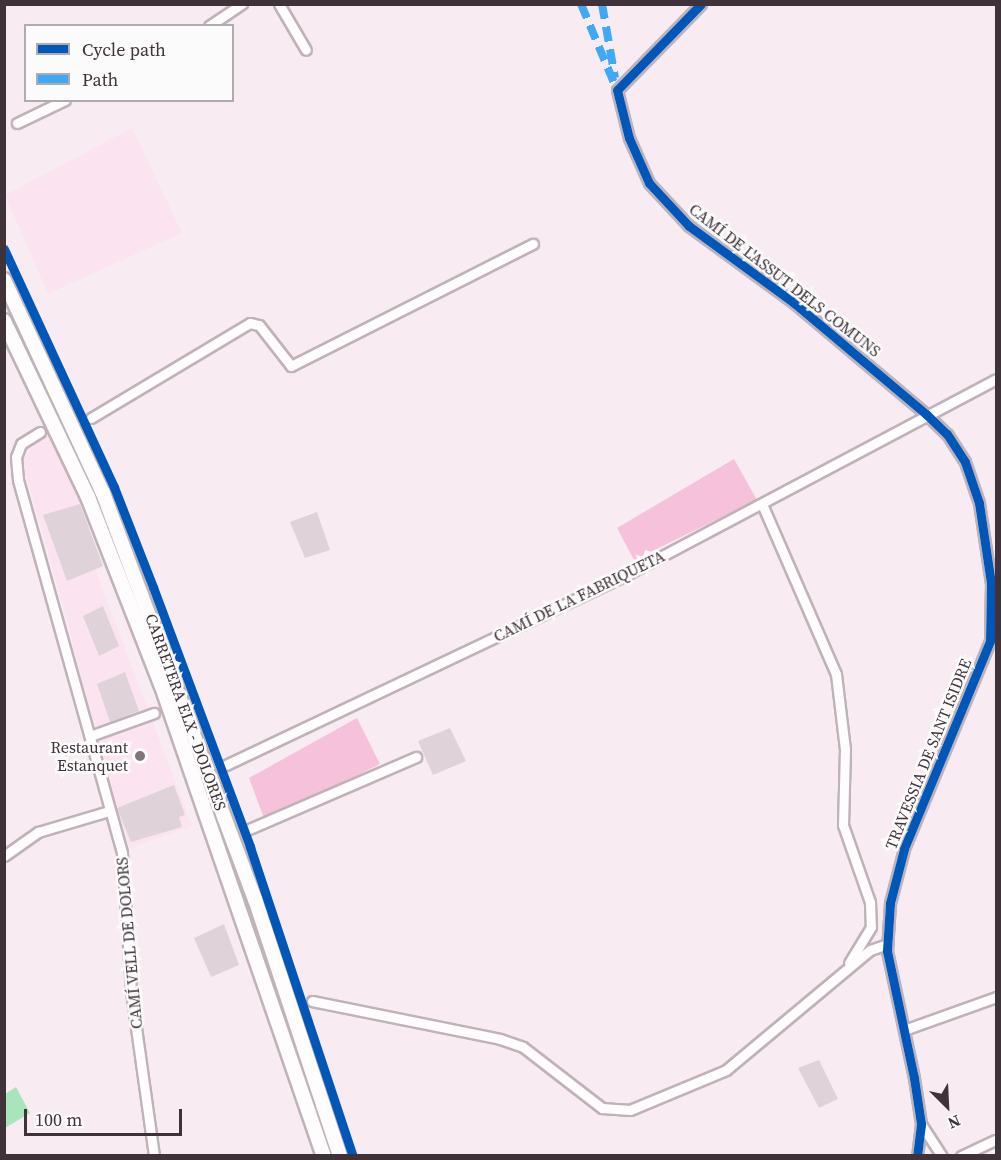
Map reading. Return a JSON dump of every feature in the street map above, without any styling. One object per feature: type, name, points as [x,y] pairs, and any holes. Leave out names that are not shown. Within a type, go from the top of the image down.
[{"type":"main road","name":"CARRETERA ELX - DOLORES","points":[[4,280],[108,504],[255,899],[340,1155]]},
{"type":"main road","name":"CARRETERA ELX - DOLORES","points":[[4,321],[88,497],[161,685],[238,896],[324,1155]]},
{"type":"street","points":[[212,24],[242,4]]},
{"type":"street","points":[[279,4],[306,50]]},
{"type":"street","name":"CAMÍ DE L'ASSUT DELS COMUNS","points":[[701,4],[642,60],[617,90],[637,161],[668,206],[793,302],[926,414]]},
{"type":"street","points":[[17,123],[61,102]]},
{"type":"street","points":[[91,418],[250,323],[259,325],[291,366],[533,244]]},
{"type":"street","name":"CAMÍ DE LA FABRIQUETA","points":[[226,765],[628,574],[926,414],[996,379]]},
{"type":"street","name":"TRAVESSIA DE SANT ISIDRE","points":[[917,1155],[921,1124],[887,944],[890,903],[904,849],[993,640],[991,583],[979,503],[965,462],[947,434],[926,414]]},
{"type":"street","name":"CAMÍ VELL DE DOLORS","points":[[40,432],[21,444],[16,457],[18,480],[122,853],[131,992],[154,1155]]},
{"type":"street","points":[[762,504],[836,674],[845,749],[843,825],[870,902],[871,927],[862,946],[836,979]]},
{"type":"street","points":[[90,736],[154,713]]},
{"type":"street","points":[[249,829],[416,757]]},
{"type":"street","points":[[4,856],[38,832],[109,811]]},
{"type":"street","points":[[312,1001],[500,1039],[523,1047],[602,1108],[630,1110],[726,1070],[870,950],[887,944]]},
{"type":"street","points":[[904,1030],[996,997]]},
{"type":"street","points":[[921,1124],[942,1155]]},
{"type":"street","points":[[961,1155],[996,1140]]},
{"type":"shaded area","points":[[132,128],[182,233],[48,294],[5,195]]},
{"type":"shaded area","points":[[48,433],[80,504],[103,566],[96,571],[192,826],[130,848],[113,807],[66,616],[22,461],[38,439]]},
{"type":"shaded area","points":[[734,459],[757,500],[634,560],[617,528]]},
{"type":"shaded area","points":[[357,718],[380,764],[265,821],[249,778]]},
{"type":"shaded area","points":[[16,1087],[30,1113],[5,1128],[5,1094]]},
{"type":"building","points":[[80,504],[103,566],[67,581],[43,515]]},
{"type":"building","points":[[317,512],[330,550],[305,558],[290,522]]},
{"type":"building","points":[[103,606],[119,646],[99,656],[83,616]]},
{"type":"building","points":[[125,672],[139,711],[110,722],[97,684]]},
{"type":"building","points":[[450,728],[466,761],[433,775],[418,741]]},
{"type":"building","points":[[174,785],[185,815],[179,817],[182,827],[131,842],[117,808]]},
{"type":"building","points":[[224,924],[239,965],[211,977],[194,938]]},
{"type":"building","points":[[819,1060],[838,1099],[819,1108],[798,1068]]},
{"type":"marked path","points":[[581,4],[617,90]]},
{"type":"marked path","points":[[602,4],[615,78]]},
{"type":"cycle path","points":[[701,4],[617,90],[629,138],[649,183],[689,226],[793,302],[947,434],[965,462],[979,503],[991,583],[990,641],[904,849],[890,903],[887,951],[914,1078],[921,1124],[917,1156]]},
{"type":"cycle path","points":[[4,249],[114,487],[153,587],[250,847],[353,1156]]},
{"type":"place","name":"Restaurant Estanquet","points":[[140,756]]}]
